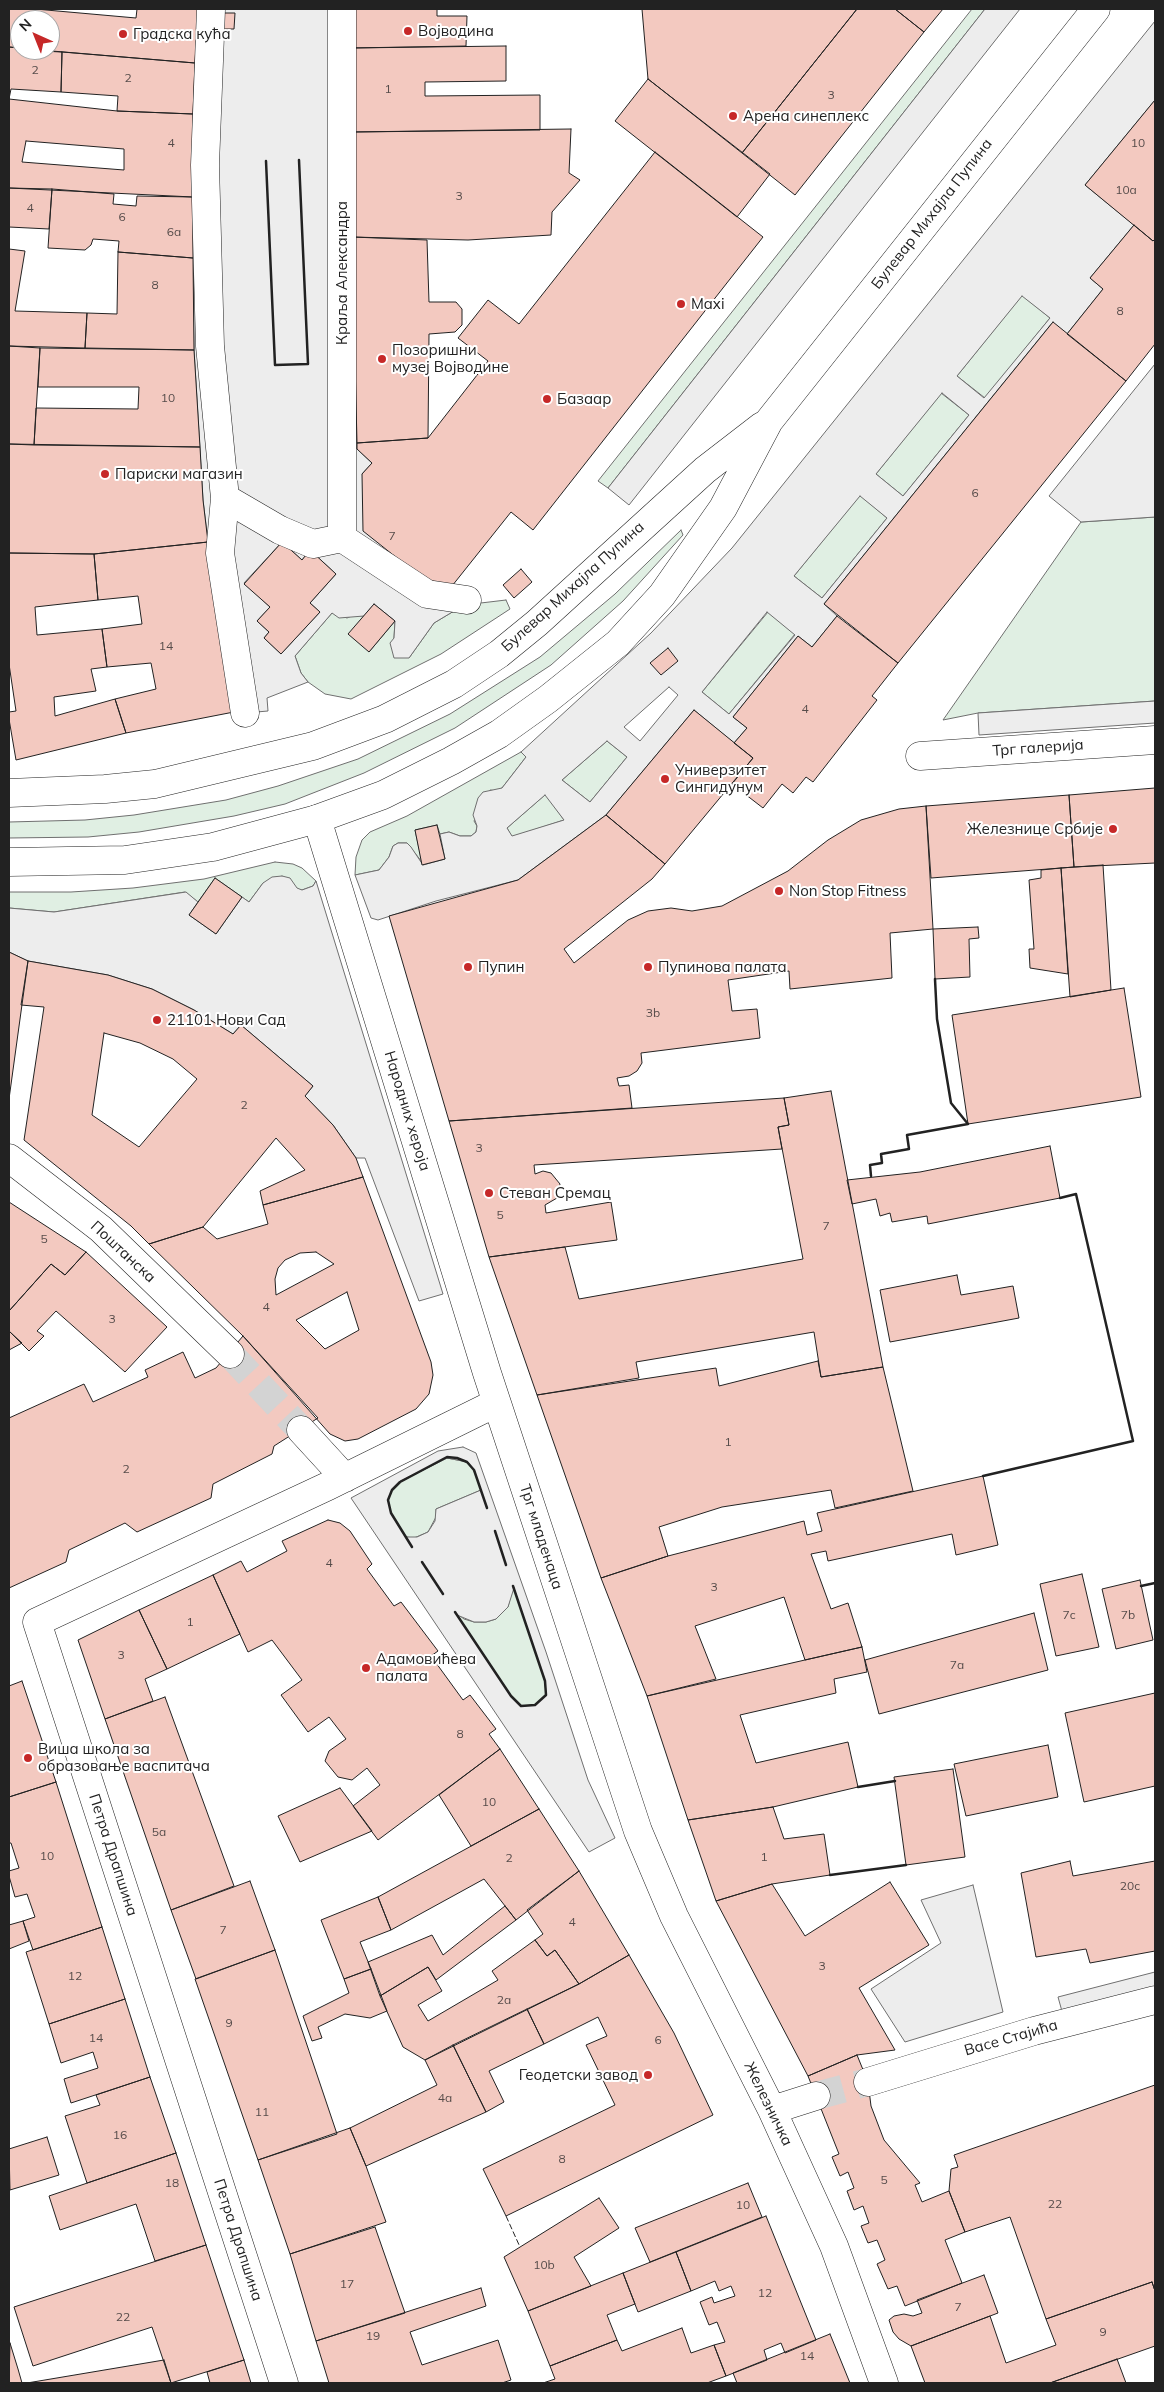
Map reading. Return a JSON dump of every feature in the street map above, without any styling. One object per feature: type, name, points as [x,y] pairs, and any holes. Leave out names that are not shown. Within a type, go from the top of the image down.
[{"type":"street","points":[[211,9],[199,164],[210,346],[225,498],[220,553],[245,713]]},
{"type":"street","name":"Краља Александра","points":[[342,9],[342,538]]},
{"type":"street","name":"Булевар Михајла Пупина","points":[[9,862],[125,860],[213,847],[317,819],[383,795],[499,734],[548,699],[618,643],[662,595],[723,508],[770,421],[1096,9]]},
{"type":"street","name":"Булевар Михајла Пупина","points":[[9,793],[105,789],[155,784],[313,746],[393,714],[454,684],[499,654],[537,623],[705,470],[770,421]]},
{"type":"street","points":[[225,498],[280,530],[312,544],[342,538],[426,594],[467,600]]},
{"type":"street","name":"Трг галерија","points":[[920,756],[1155,740]]},
{"type":"street","name":"Народних хероја","points":[[317,819],[496,1402]]},
{"type":"street","name":"Поштанска","points":[[9,1158],[101,1229],[230,1354]]},
{"type":"street","points":[[301,1430],[345,1478],[496,1402]]},
{"type":"street","name":"Трг младенаца","points":[[496,1402],[638,1831]]},
{"type":"street","name":"Петра Драпшина","points":[[284,2383],[37,1622],[345,1478]]},
{"type":"street","name":"Железничка","points":[[638,1831],[674,1916],[772,2110],[834,2246],[884,2383]]},
{"type":"street","name":"Васе Стајића","points":[[868,2082],[1034,2031],[1155,2000]]},
{"type":"street","points":[[772,2110],[816,2096]]},
{"type":"green space","points":[[972,9],[985,9],[608,488],[598,481]]},
{"type":"green space","points":[[1022,295],[1050,318],[985,398],[957,376]]},
{"type":"green space","points":[[941,393],[969,415],[903,496],[876,474]]},
{"type":"green space","points":[[860,495],[887,518],[822,598],[794,576]]},
{"type":"green space","points":[[1155,517],[1155,701],[978,713],[943,720],[1081,522]]},
{"type":"green space","points":[[681,530],[683,535],[623,601],[551,665],[455,728],[364,773],[285,804],[234,816],[139,832],[88,837],[9,838],[9,822],[85,820],[134,815],[226,800],[278,786],[358,759],[450,714],[540,657],[615,594]]},
{"type":"green space","points":[[506,600],[510,609],[441,654],[351,699],[325,694],[308,682],[301,673],[295,656],[332,613],[347,618],[354,615],[364,616],[369,652],[395,621],[394,638],[409,658],[434,623],[464,605]]},
{"type":"green space","points":[[768,612],[795,634],[729,714],[702,692]]},
{"type":"green space","points":[[607,741],[627,757],[590,802],[562,780]]},
{"type":"green space","points":[[521,752],[526,757],[502,788],[497,791],[490,790],[474,821],[477,826],[476,832],[471,836],[460,836],[449,832],[440,834],[437,825],[415,830],[422,862],[407,843],[398,843],[393,846],[389,857],[379,870],[355,875],[356,857],[362,840],[370,832],[407,816]]},
{"type":"green space","points":[[546,794],[564,820],[512,837],[507,828]]},
{"type":"green space","points":[[275,862],[293,864],[302,868],[316,881],[313,886],[302,890],[263,883],[249,902],[215,878],[198,902],[185,892],[54,912],[9,908],[9,892],[71,892],[133,888],[204,879]]},
{"type":"green space","points":[[447,1458],[467,1462],[474,1470],[481,1490],[436,1509],[436,1517],[428,1532],[414,1538],[406,1537],[391,1513],[388,1500],[392,1490],[400,1482]]},
{"type":"green space","points":[[513,1586],[545,1681],[546,1695],[535,1705],[521,1706],[511,1696],[455,1612],[464,1619],[474,1622],[486,1622],[496,1619],[508,1607]]},
{"type":"shaded area","points":[[198,9],[351,9],[352,237],[357,449],[372,463],[362,474],[464,605],[434,623],[409,658],[394,658],[390,643],[394,638],[395,621],[374,604],[364,616],[339,618],[332,613],[295,656],[301,673],[308,682],[267,698],[268,711],[245,713],[208,542],[203,500],[194,350],[193,114]],"holes":[[[282,542],[302,560],[310,550],[336,574],[310,603],[320,612],[281,654],[264,638],[269,632],[257,621],[270,607],[244,583]]]},
{"type":"shaded area","points":[[985,9],[1020,9],[629,505],[608,488]]},
{"type":"shaded area","points":[[1155,21],[1155,100],[1085,185],[1134,225],[1090,278],[1103,289],[1067,334],[1052,323],[824,604],[837,616],[812,647],[798,636],[733,717],[747,728],[734,743],[694,710],[606,815],[518,880],[436,901],[378,920],[371,918],[355,875],[379,870],[389,857],[393,846],[398,843],[407,843],[423,865],[445,859],[440,834],[449,832],[460,836],[471,836],[476,832],[477,826],[473,815],[478,798],[483,792],[502,788],[526,757],[521,752],[651,633],[732,548]],"holes":[[[1022,296],[1050,318],[984,398],[957,376]],[[942,393],[969,415],[903,496],[876,474]],[[860,496],[887,518],[822,598],[794,576]],[[767,612],[795,635],[729,714],[702,692]],[[669,687],[678,695],[640,741],[624,727]],[[607,741],[627,757],[590,802],[562,780]],[[545,795],[564,820],[512,836],[507,828]]]},
{"type":"shaded area","points":[[1155,364],[1155,517],[1081,522],[1049,496]]},
{"type":"shaded area","points":[[1155,701],[1155,723],[979,735],[978,713]]},
{"type":"shaded area","points":[[282,876],[290,878],[297,888],[302,890],[313,886],[316,881],[443,1294],[419,1301],[365,1158],[356,1158],[333,1125],[305,1096],[313,1086],[241,1025],[233,1034],[194,1010],[152,989],[108,975],[28,961],[9,952],[9,908],[54,912],[186,892],[198,902],[189,915],[216,934],[242,897],[249,902],[263,883],[272,877]]},
{"type":"shaded area","points":[[463,1447],[476,1453],[546,1652],[588,1780],[615,1838],[589,1852],[351,1498],[438,1451]],"holes":[[[447,1458],[468,1462],[474,1470],[481,1490],[436,1509],[435,1521],[428,1532],[417,1537],[406,1537],[391,1513],[388,1500],[392,1490],[400,1481]],[[514,1588],[545,1681],[546,1695],[535,1705],[521,1706],[511,1696],[457,1615],[474,1622],[486,1622],[496,1619],[508,1607]]]},
{"type":"shaded area","points":[[973,1885],[1003,2012],[905,2042],[871,1989],[941,1943],[921,1900]]},
{"type":"shaded area","points":[[1155,1972],[1155,2000],[1065,2022],[1058,1997]]},
{"type":"building","name":"Градска кућа","points":[[9,9],[46,10],[10,10],[9,47]]},
{"type":"building","name":"Градска кућа","points":[[137,9],[198,9],[195,63],[60,52],[60,11],[136,18]]},
{"type":"building","name":"Војводина","points":[[351,9],[437,9],[437,16],[467,16],[466,46],[350,48]]},
{"type":"building","name":"Арена синеплекс","points":[[642,9],[857,9],[742,153],[648,79]]},
{"type":"building","points":[[857,9],[895,9],[924,32],[795,195],[742,153]]},
{"type":"building","points":[[895,9],[943,9],[924,32]]},
{"type":"building","points":[[221,13],[235,13],[234,29],[221,29]]},
{"type":"building","points":[[506,46],[506,81],[425,82],[425,96],[540,95],[540,130],[351,132],[350,48]]},
{"type":"building","points":[[9,47],[10,60],[60,60],[60,52],[62,52],[61,92],[11,89],[9,99]]},
{"type":"building","points":[[62,52],[195,63],[193,114],[117,111],[118,96],[61,92]]},
{"type":"building","points":[[648,79],[770,174],[737,217],[615,121]]},
{"type":"building","points":[[9,99],[117,111],[193,114],[193,197],[9,188]],"holes":[[[26,141],[124,149],[124,170],[22,162]]]},
{"type":"building","points":[[1155,100],[1155,239],[1153,241],[1085,185]]},
{"type":"building","points":[[571,129],[569,173],[580,180],[552,212],[551,235],[468,240],[352,237],[351,132]]},
{"type":"building","name":"Базаар","points":[[655,152],[763,237],[533,530],[511,512],[452,586],[436,589],[363,531],[362,474],[372,463],[357,449],[357,443],[428,438],[488,361],[458,338],[488,300],[519,324]]},
{"type":"building","points":[[9,188],[52,189],[49,229],[9,227]]},
{"type":"building","points":[[52,189],[114,194],[113,204],[136,206],[137,196],[193,197],[193,258],[118,252],[119,241],[93,239],[91,245],[85,250],[48,248]]},
{"type":"building","points":[[1134,225],[1153,241],[1155,239],[1155,344],[1126,381],[1067,334],[1103,289],[1090,278]]},
{"type":"building","points":[[352,237],[427,240],[429,302],[456,302],[462,309],[462,325],[455,332],[429,334],[428,438],[357,443]]},
{"type":"building","points":[[9,249],[25,251],[15,311],[87,313],[85,348],[9,346]]},
{"type":"building","points":[[118,252],[193,258],[194,350],[85,348],[87,313],[117,314]]},
{"type":"building","points":[[1053,322],[1126,381],[898,663],[824,604]]},
{"type":"building","points":[[9,346],[40,348],[34,445],[9,444]]},
{"type":"building","points":[[40,348],[194,350],[200,447],[34,445],[36,408],[138,409],[139,387],[38,387]]},
{"type":"building","name":"Париски магазин","points":[[9,444],[200,447],[208,542],[94,554],[9,553]]},
{"type":"building","points":[[208,542],[239,711],[126,733],[115,699],[156,689],[151,663],[107,667],[102,629],[142,624],[138,596],[98,600],[94,554]]},
{"type":"building","points":[[282,542],[302,560],[310,550],[336,574],[310,603],[320,612],[281,654],[264,638],[269,632],[257,621],[270,607],[244,584]]},
{"type":"building","points":[[9,553],[94,554],[98,600],[35,607],[37,635],[102,629],[107,667],[91,669],[96,691],[54,697],[55,716],[115,699],[126,733],[16,760],[9,719],[9,712],[16,711],[9,664]]},
{"type":"building","points":[[521,569],[532,582],[514,598],[503,585]]},
{"type":"building","points":[[374,604],[395,621],[369,652],[348,634]]},
{"type":"building","points":[[837,616],[898,663],[872,696],[877,700],[813,782],[806,777],[793,793],[782,784],[763,808],[732,784],[753,758],[734,743],[747,728],[733,717],[798,636],[812,647]]},
{"type":"building","points":[[668,648],[678,661],[661,675],[650,663]]},
{"type":"building","points":[[694,710],[753,758],[665,864],[606,815]]},
{"type":"building","name":"Железнице Србије","points":[[1155,788],[1155,863],[1074,867],[1069,795]]},
{"type":"building","points":[[1069,795],[1074,867],[931,878],[926,806]]},
{"type":"building","name":"Пупинова палата","points":[[926,806],[933,929],[890,933],[892,978],[790,989],[789,971],[728,980],[732,1011],[757,1009],[760,1038],[641,1053],[642,1063],[637,1071],[629,1076],[617,1078],[619,1086],[629,1085],[632,1108],[449,1121],[389,916],[518,880],[606,815],[665,864],[652,879],[564,949],[574,963],[628,920],[648,911],[671,908],[692,911],[722,906],[788,871],[828,840],[861,820],[899,809]]},
{"type":"building","points":[[437,825],[445,859],[422,865],[415,830]]},
{"type":"building","points":[[1103,865],[1111,990],[1070,997],[1061,868]]},
{"type":"building","points":[[1061,868],[1068,974],[1030,968],[1029,949],[1034,949],[1029,880],[1041,878],[1041,870]]},
{"type":"building","points":[[215,878],[242,897],[216,934],[189,915]]},
{"type":"building","points":[[978,927],[979,938],[969,939],[970,977],[935,979],[933,929]]},
{"type":"building","points":[[9,952],[28,961],[9,1099]]},
{"type":"building","points":[[28,961],[108,975],[152,989],[194,1010],[233,1034],[241,1025],[313,1086],[305,1096],[333,1125],[356,1158],[363,1177],[263,1205],[260,1191],[305,1170],[276,1138],[203,1227],[149,1244],[131,1226],[24,1140],[44,1007],[21,1005]],"holes":[[[104,1033],[140,1043],[173,1059],[197,1079],[139,1147],[92,1115]]]},
{"type":"building","points":[[1124,988],[1141,1097],[968,1124],[952,1015]]},
{"type":"building","points":[[831,1091],[883,1367],[821,1377],[814,1332],[636,1362],[639,1378],[537,1395],[489,1257],[565,1247],[579,1299],[803,1259],[778,1127],[789,1125],[784,1098]]},
{"type":"building","points":[[784,1098],[789,1125],[778,1127],[782,1149],[534,1165],[535,1174],[543,1171],[551,1173],[560,1184],[557,1198],[545,1205],[546,1213],[611,1202],[617,1240],[489,1257],[449,1121]]},
{"type":"building","points":[[1050,1146],[1060,1198],[928,1224],[927,1216],[892,1222],[890,1213],[880,1216],[876,1199],[852,1204],[847,1180],[920,1172]]},
{"type":"building","points":[[363,1177],[431,1362],[433,1375],[429,1394],[416,1409],[358,1439],[345,1441],[330,1434],[243,1336],[149,1244],[203,1227],[217,1239],[268,1224],[263,1205]],"holes":[[[316,1252],[334,1264],[276,1295],[275,1279],[278,1268],[285,1260],[300,1253]],[[347,1292],[359,1330],[325,1349],[296,1320]]]},
{"type":"building","points":[[9,1202],[86,1252],[65,1275],[51,1264],[9,1311]]},
{"type":"building","points":[[86,1252],[167,1327],[125,1372],[56,1311],[37,1331],[44,1336],[29,1351],[9,1331],[9,1311],[51,1264],[65,1275]]},
{"type":"building","points":[[957,1275],[961,1295],[1013,1286],[1019,1318],[890,1342],[880,1290]]},
{"type":"building","points":[[9,1331],[22,1343],[9,1350]]},
{"type":"building","points":[[243,1336],[318,1418],[274,1446],[272,1454],[213,1484],[211,1498],[137,1532],[125,1523],[69,1550],[66,1562],[9,1588],[9,1418],[84,1384],[93,1402],[148,1377],[145,1370],[183,1352],[195,1378],[216,1368]]},
{"type":"building","points":[[818,1361],[821,1377],[883,1367],[913,1491],[835,1508],[831,1490],[722,1507],[659,1527],[668,1556],[601,1578],[537,1395],[716,1368],[719,1386]]},
{"type":"building","points":[[983,1476],[998,1545],[956,1555],[952,1534],[828,1561],[826,1551],[811,1554],[831,1609],[848,1603],[862,1647],[805,1660],[784,1597],[695,1626],[716,1679],[647,1696],[601,1578],[668,1556],[804,1521],[807,1535],[822,1531],[817,1513]]},
{"type":"building","name":"Адамовићева палата","points":[[328,1520],[340,1523],[350,1531],[372,1564],[367,1569],[394,1606],[401,1602],[438,1651],[431,1656],[463,1700],[470,1695],[496,1729],[489,1734],[500,1749],[378,1840],[353,1806],[380,1785],[367,1768],[352,1780],[338,1777],[325,1761],[329,1751],[346,1739],[329,1717],[308,1732],[281,1695],[302,1680],[272,1640],[248,1652],[213,1575],[241,1561],[247,1572],[287,1551],[282,1541]]},
{"type":"building","points":[[1082,1574],[1099,1647],[1056,1656],[1040,1584]]},
{"type":"building","points":[[213,1575],[240,1634],[167,1669],[139,1610]]},
{"type":"building","points":[[1140,1580],[1153,1640],[1116,1649],[1102,1589]]},
{"type":"building","points":[[139,1610],[167,1669],[145,1679],[153,1701],[105,1719],[78,1640]]},
{"type":"building","points":[[1034,1613],[1048,1670],[879,1714],[865,1660]]},
{"type":"building","points":[[862,1647],[867,1672],[834,1679],[836,1693],[740,1715],[756,1763],[848,1742],[858,1787],[773,1807],[688,1820],[647,1696]]},
{"type":"building","name":"Виша школа за образовање васпитача","points":[[22,1681],[56,1782],[9,1797],[9,1686]]},
{"type":"building","points":[[1155,1693],[1155,1786],[1084,1802],[1065,1713]]},
{"type":"building","points":[[165,1697],[234,1886],[171,1910],[105,1719]]},
{"type":"building","points":[[1048,1745],[1058,1797],[966,1816],[954,1764]]},
{"type":"building","points":[[500,1749],[539,1809],[471,1846],[439,1795]]},
{"type":"building","points":[[953,1769],[965,1857],[906,1865],[894,1777]]},
{"type":"building","points":[[56,1782],[102,1927],[33,1950],[23,1921],[35,1917],[27,1894],[15,1897],[9,1876],[9,1871],[19,1868],[11,1843],[9,1843],[9,1797]]},
{"type":"building","points":[[340,1788],[372,1831],[300,1862],[278,1816]]},
{"type":"building","points":[[773,1807],[784,1839],[824,1834],[830,1875],[772,1884],[716,1901],[688,1820]]},
{"type":"building","points":[[539,1809],[579,1871],[516,1920],[484,1879],[391,1930],[378,1897]]},
{"type":"building","points":[[1070,1861],[1073,1876],[1155,1861],[1155,1951],[1090,1963],[1086,1949],[1036,1957],[1021,1873]]},
{"type":"building","points":[[579,1871],[629,1955],[579,1984],[555,1950],[547,1956],[535,1940],[543,1934],[527,1910]]},
{"type":"building","points":[[250,1881],[275,1950],[196,1979],[171,1910]]},
{"type":"building","points":[[890,1882],[929,1945],[859,1988],[895,2050],[857,2055],[808,2076],[716,1901],[772,1884],[805,1936]]},
{"type":"building","points":[[378,1897],[391,1930],[360,1942],[371,1969],[344,1979],[321,1920]]},
{"type":"building","points":[[505,1906],[516,1920],[436,1980],[428,1967],[380,1996],[368,1962],[432,1935],[443,1955]]},
{"type":"building","points":[[23,1921],[29,1941],[9,1949],[9,1925]]},
{"type":"building","points":[[102,1927],[125,1999],[49,2024],[26,1952]]},
{"type":"building","points":[[535,1940],[547,1956],[555,1950],[579,1984],[425,2060],[403,2047],[380,1996],[428,1967],[442,1991],[418,2005],[428,2021],[498,1980],[492,1971]]},
{"type":"building","points":[[275,1950],[337,2134],[258,2160],[195,1979]]},
{"type":"building","name":"Геодетски завод","points":[[629,1955],[674,2033],[713,2115],[506,2216],[483,2169],[615,2105],[586,2045],[607,2036],[598,2017],[544,2044],[527,2009],[579,1984]]},
{"type":"building","points":[[371,1969],[387,2011],[370,2018],[345,2014],[318,2027],[322,2038],[312,2041],[303,2016],[349,1993],[344,1979]]},
{"type":"building","points":[[125,1999],[150,2077],[71,2103],[64,2079],[98,2068],[93,2052],[61,2063],[49,2024]]},
{"type":"building","points":[[527,2009],[544,2044],[489,2071],[504,2102],[486,2112],[453,2045]]},
{"type":"building","points":[[453,2045],[486,2112],[366,2166],[350,2128],[437,2085],[425,2060]]},
{"type":"building","points":[[857,2055],[868,2082],[871,2106],[884,2140],[920,2183],[915,2185],[922,2202],[949,2191],[965,2232],[945,2240],[962,2283],[905,2306],[897,2286],[888,2289],[877,2264],[885,2260],[877,2240],[868,2243],[861,2226],[869,2223],[863,2206],[854,2210],[847,2191],[854,2188],[848,2172],[840,2176],[832,2157],[839,2154],[808,2076]]},
{"type":"building","points":[[150,2077],[176,2153],[87,2183],[65,2116],[100,2105],[96,2095]]},
{"type":"building","points":[[1155,2085],[1155,2291],[1152,2282],[1046,2319],[1010,2217],[965,2232],[949,2191],[951,2169],[958,2167],[954,2155]]},
{"type":"building","points":[[350,2128],[386,2222],[290,2254],[258,2160]]},
{"type":"building","points":[[47,2137],[59,2175],[10,2190],[9,2149]]},
{"type":"building","points":[[176,2153],[206,2245],[155,2261],[136,2204],[60,2230],[49,2196]]},
{"type":"building","points":[[748,2183],[762,2217],[650,2262],[635,2228]]},
{"type":"building","points":[[599,2198],[619,2228],[574,2257],[591,2286],[528,2311],[504,2257]]},
{"type":"building","points":[[766,2216],[816,2340],[785,2353],[781,2343],[764,2350],[767,2360],[726,2376],[714,2345],[725,2342],[717,2322],[709,2325],[700,2302],[712,2297],[714,2303],[735,2296],[731,2286],[719,2291],[715,2281],[691,2291],[676,2252]]},
{"type":"building","points":[[375,2227],[405,2313],[316,2341],[290,2254]]},
{"type":"building","points":[[206,2245],[244,2360],[171,2383],[152,2327],[33,2366],[14,2307]]},
{"type":"building","points":[[676,2252],[691,2291],[638,2312],[623,2273]]},
{"type":"building","points":[[623,2273],[635,2304],[607,2315],[617,2340],[550,2366],[528,2311]]},
{"type":"building","points":[[984,2275],[998,2313],[911,2346],[899,2339],[893,2332],[889,2320],[894,2316],[904,2314],[913,2316],[922,2313],[917,2300]]},
{"type":"building","points":[[1152,2282],[1155,2291],[1155,2346],[1050,2383],[925,2383],[911,2346],[990,2316],[1006,2363],[1056,2345],[1046,2319]]},
{"type":"building","points":[[481,2288],[486,2306],[410,2332],[422,2365],[498,2340],[511,2380],[502,2383],[329,2383],[316,2341]]},
{"type":"building","points":[[682,2328],[691,2353],[714,2345],[726,2376],[707,2383],[543,2383],[555,2379],[550,2366],[617,2340],[622,2351]]},
{"type":"building","points":[[830,2334],[850,2383],[737,2383],[733,2373]]},
{"type":"building","points":[[10,2343],[18,2369],[22,2383],[9,2383]]},
{"type":"building","points":[[1117,2359],[1126,2383],[1050,2383]]},
{"type":"building","points":[[164,2360],[171,2383],[27,2383]]},
{"type":"building","points":[[244,2360],[251,2383],[210,2383],[207,2372]]},
{"type":"tunnel","points":[[230,1354],[301,1430]]},
{"type":"tunnel","points":[[816,2096],[868,2082]]},
{"type":"fence","points":[[506,2216],[520,2247]]},
{"type":"wall","points":[[266,161],[275,365],[308,364],[299,160]]},
{"type":"wall","points":[[871,1176],[870,1165],[882,1163],[881,1154],[909,1149],[907,1135],[968,1124],[951,1103],[937,1019],[935,979]]},
{"type":"wall","points":[[983,1476],[1133,1441],[1076,1194],[1060,1198]]},
{"type":"wall","points":[[412,1547],[391,1513],[388,1500],[392,1490],[400,1482],[447,1457],[467,1462],[474,1470],[487,1508]]},
{"type":"wall","points":[[495,1531],[506,1565]]},
{"type":"wall","points":[[422,1562],[443,1594]]},
{"type":"wall","points":[[1141,1586],[1155,1583]]},
{"type":"wall","points":[[455,1612],[511,1696],[521,1706],[535,1705],[546,1695],[545,1681],[513,1586]]},
{"type":"wall","points":[[858,1787],[895,1781]]},
{"type":"wall","points":[[830,1875],[906,1865]]},
{"type":"place","name":"Војводина","points":[[408,31]]},
{"type":"place","name":"Градска кућа","points":[[123,34]]},
{"type":"place","name":"Арена синеплекс","points":[[733,116]]},
{"type":"place","name":"Maxi","points":[[681,304]]},
{"type":"place","name":"Позоришни музеј Војводине","points":[[382,359]]},
{"type":"place","name":"Базаар","points":[[547,399]]},
{"type":"place","name":"Париски магазин","points":[[105,474]]},
{"type":"place","name":"Универзитет Сингидунум","points":[[665,779]]},
{"type":"place","name":"Железнице Србије","points":[[1113,829]]},
{"type":"place","name":"Non Stop Fitness","points":[[779,891]]},
{"type":"place","name":"Пупин","points":[[468,967]]},
{"type":"place","name":"Пупинова палата","points":[[648,967]]},
{"type":"place","name":"21101 Нови Сад","points":[[157,1020]]},
{"type":"place","name":"Стеван Сремац","points":[[489,1193]]},
{"type":"place","name":"Адамовићева палата","points":[[366,1668]]},
{"type":"place","name":"Виша школа за образовање васпитача","points":[[28,1758]]},
{"type":"place","name":"Геодетски завод","points":[[648,2075]]}]
